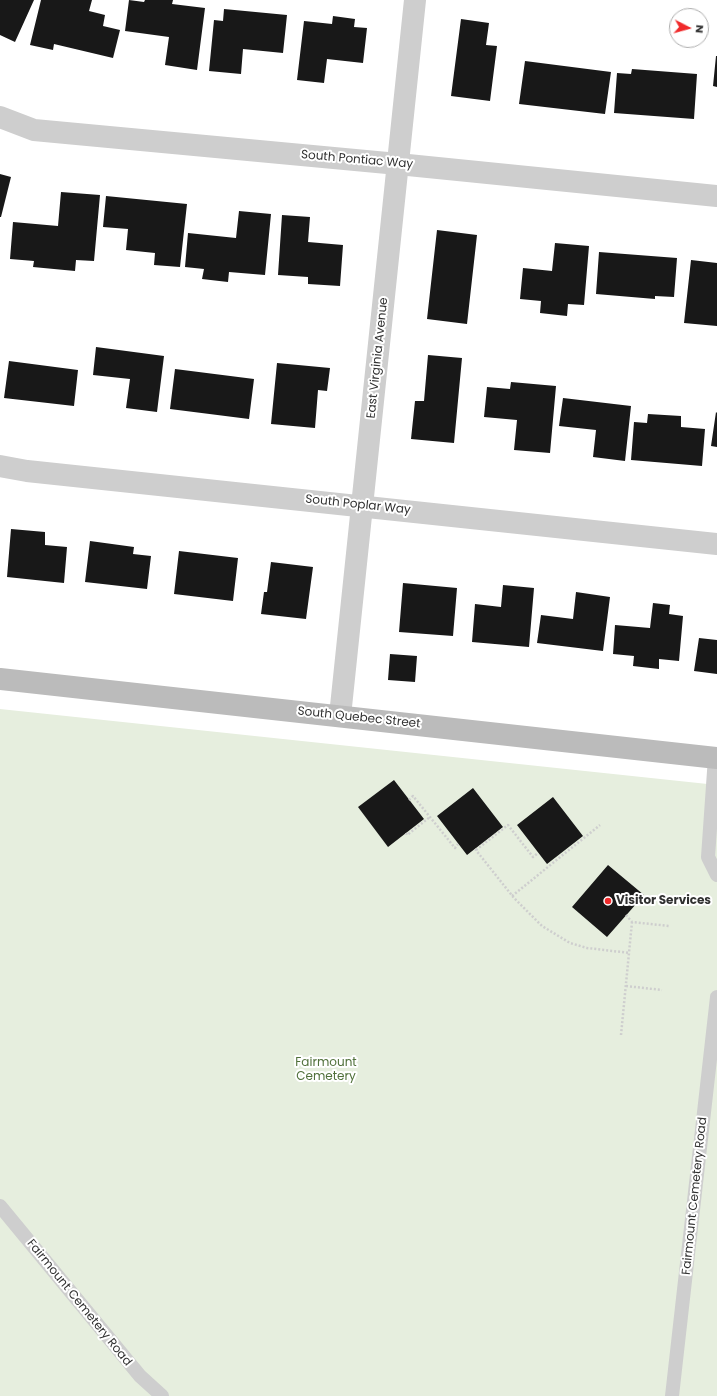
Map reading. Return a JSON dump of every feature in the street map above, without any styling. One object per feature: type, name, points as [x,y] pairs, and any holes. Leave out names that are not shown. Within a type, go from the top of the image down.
[{"type":"main road","name":"South Quebec Street","points":[[0,679],[716,758]]},
{"type":"street","name":"East Virginia Avenue","points":[[340,716],[415,0]]},
{"type":"street","name":"South Pontiac Way","points":[[0,117],[34,130],[717,196]]},
{"type":"street","name":"South Poplar Way","points":[[0,466],[27,471],[717,544]]},
{"type":"lane","points":[[716,758],[708,857],[717,875]]},
{"type":"lane","name":"Fairmount Cemetery Road","points":[[672,1396],[717,996]]},
{"type":"lane","name":"Fairmount Cemetery Road","points":[[0,1206],[140,1376],[162,1396]]},
{"type":"path","points":[[409,800],[413,796],[454,848],[458,844]]},
{"type":"path","points":[[406,833],[407,835],[430,817]]},
{"type":"path","points":[[538,853],[533,857],[508,825],[476,850],[512,896],[542,926],[570,943],[587,948],[630,953]]},
{"type":"path","points":[[512,896],[565,851],[600,825]]},
{"type":"path","points":[[626,915],[632,922],[669,926]]},
{"type":"path","points":[[621,1035],[632,922]]},
{"type":"path","points":[[626,986],[662,990]]},
{"type":"green space","name":"Fairmount Cemetery","points":[[0,709],[717,785],[717,1396],[0,1396]]},
{"type":"building","points":[[0,0],[34,0],[15,42],[0,35]]},
{"type":"building","points":[[41,0],[92,0],[89,11],[105,15],[103,26],[120,30],[113,58],[54,44],[53,50],[30,45]]},
{"type":"building","points":[[129,0],[144,2],[145,0],[173,0],[172,4],[205,8],[197,70],[165,65],[169,37],[125,31]]},
{"type":"building","points":[[224,9],[287,15],[283,53],[243,49],[241,74],[209,71],[214,20],[223,21]]},
{"type":"building","points":[[333,16],[355,19],[354,27],[367,28],[363,63],[327,59],[324,83],[297,80],[304,21],[332,24]]},
{"type":"building","points":[[461,19],[489,23],[486,45],[497,46],[490,101],[451,96]]},
{"type":"building","points":[[717,56],[717,87],[713,86]]},
{"type":"building","points":[[525,61],[611,72],[605,114],[519,104]]},
{"type":"building","points":[[632,69],[697,74],[694,119],[614,113],[617,73],[631,74]]},
{"type":"building","points":[[0,174],[11,177],[1,217],[0,217]]},
{"type":"building","points":[[61,192],[100,195],[94,261],[76,260],[75,271],[33,267],[34,261],[10,259],[13,222],[58,226]]},
{"type":"building","points":[[106,196],[187,204],[180,267],[154,265],[155,253],[126,250],[128,229],[103,227]]},
{"type":"building","points":[[239,211],[271,214],[265,275],[229,272],[228,282],[202,279],[204,269],[185,267],[188,233],[236,238]]},
{"type":"building","points":[[282,215],[310,217],[308,242],[343,245],[340,286],[308,284],[308,277],[278,275]]},
{"type":"building","points":[[437,230],[477,235],[467,324],[427,319]]},
{"type":"building","points":[[555,243],[589,246],[584,305],[568,304],[567,316],[540,313],[541,301],[520,299],[523,268],[552,271]]},
{"type":"building","points":[[599,252],[677,258],[674,297],[655,296],[655,299],[596,294]]},
{"type":"building","points":[[691,260],[717,263],[717,326],[684,323]]},
{"type":"building","points":[[96,347],[164,356],[157,412],[126,408],[130,379],[93,375]]},
{"type":"building","points":[[428,355],[462,358],[454,443],[411,439],[415,401],[424,401]]},
{"type":"building","points":[[9,361],[78,370],[74,406],[4,398]]},
{"type":"building","points":[[277,363],[330,368],[327,391],[318,390],[315,428],[271,424]]},
{"type":"building","points":[[175,369],[254,379],[249,419],[170,409]]},
{"type":"building","points":[[511,382],[556,386],[550,453],[514,450],[517,420],[484,417],[487,387],[510,389]]},
{"type":"building","points":[[563,398],[631,406],[625,461],[593,457],[596,430],[559,426]]},
{"type":"building","points":[[716,412],[717,413],[717,447],[711,446]]},
{"type":"building","points":[[648,414],[681,416],[681,427],[705,429],[702,466],[631,460],[634,422],[647,423]]},
{"type":"building","points":[[11,529],[45,532],[45,545],[67,547],[64,583],[7,577]]},
{"type":"building","points":[[90,541],[134,547],[133,554],[151,556],[147,589],[85,582]]},
{"type":"building","points":[[179,551],[238,558],[233,601],[174,594]]},
{"type":"building","points":[[271,562],[313,567],[306,619],[261,614],[264,592],[267,592]]},
{"type":"building","points":[[403,583],[457,588],[453,636],[399,632]]},
{"type":"building","points":[[503,585],[534,588],[529,647],[472,642],[475,604],[501,607]]},
{"type":"building","points":[[576,592],[610,597],[603,651],[537,643],[541,615],[573,619]]},
{"type":"building","points":[[653,603],[670,605],[669,614],[683,616],[679,661],[659,659],[659,669],[633,666],[634,656],[613,654],[615,625],[650,628]]},
{"type":"building","points":[[699,638],[717,640],[717,674],[694,671]]},
{"type":"building","points":[[390,654],[417,656],[415,682],[388,680]]},
{"type":"building","points":[[394,780],[424,819],[388,847],[358,807]]},
{"type":"building","points":[[473,788],[503,827],[467,855],[437,816]]},
{"type":"building","points":[[553,797],[583,836],[547,864],[517,825]]},
{"type":"building","name":"Visitor Services","points":[[608,865],[644,895],[607,937],[572,907]]},
{"type":"place","name":"Visitor Services","points":[[608,901]]}]
